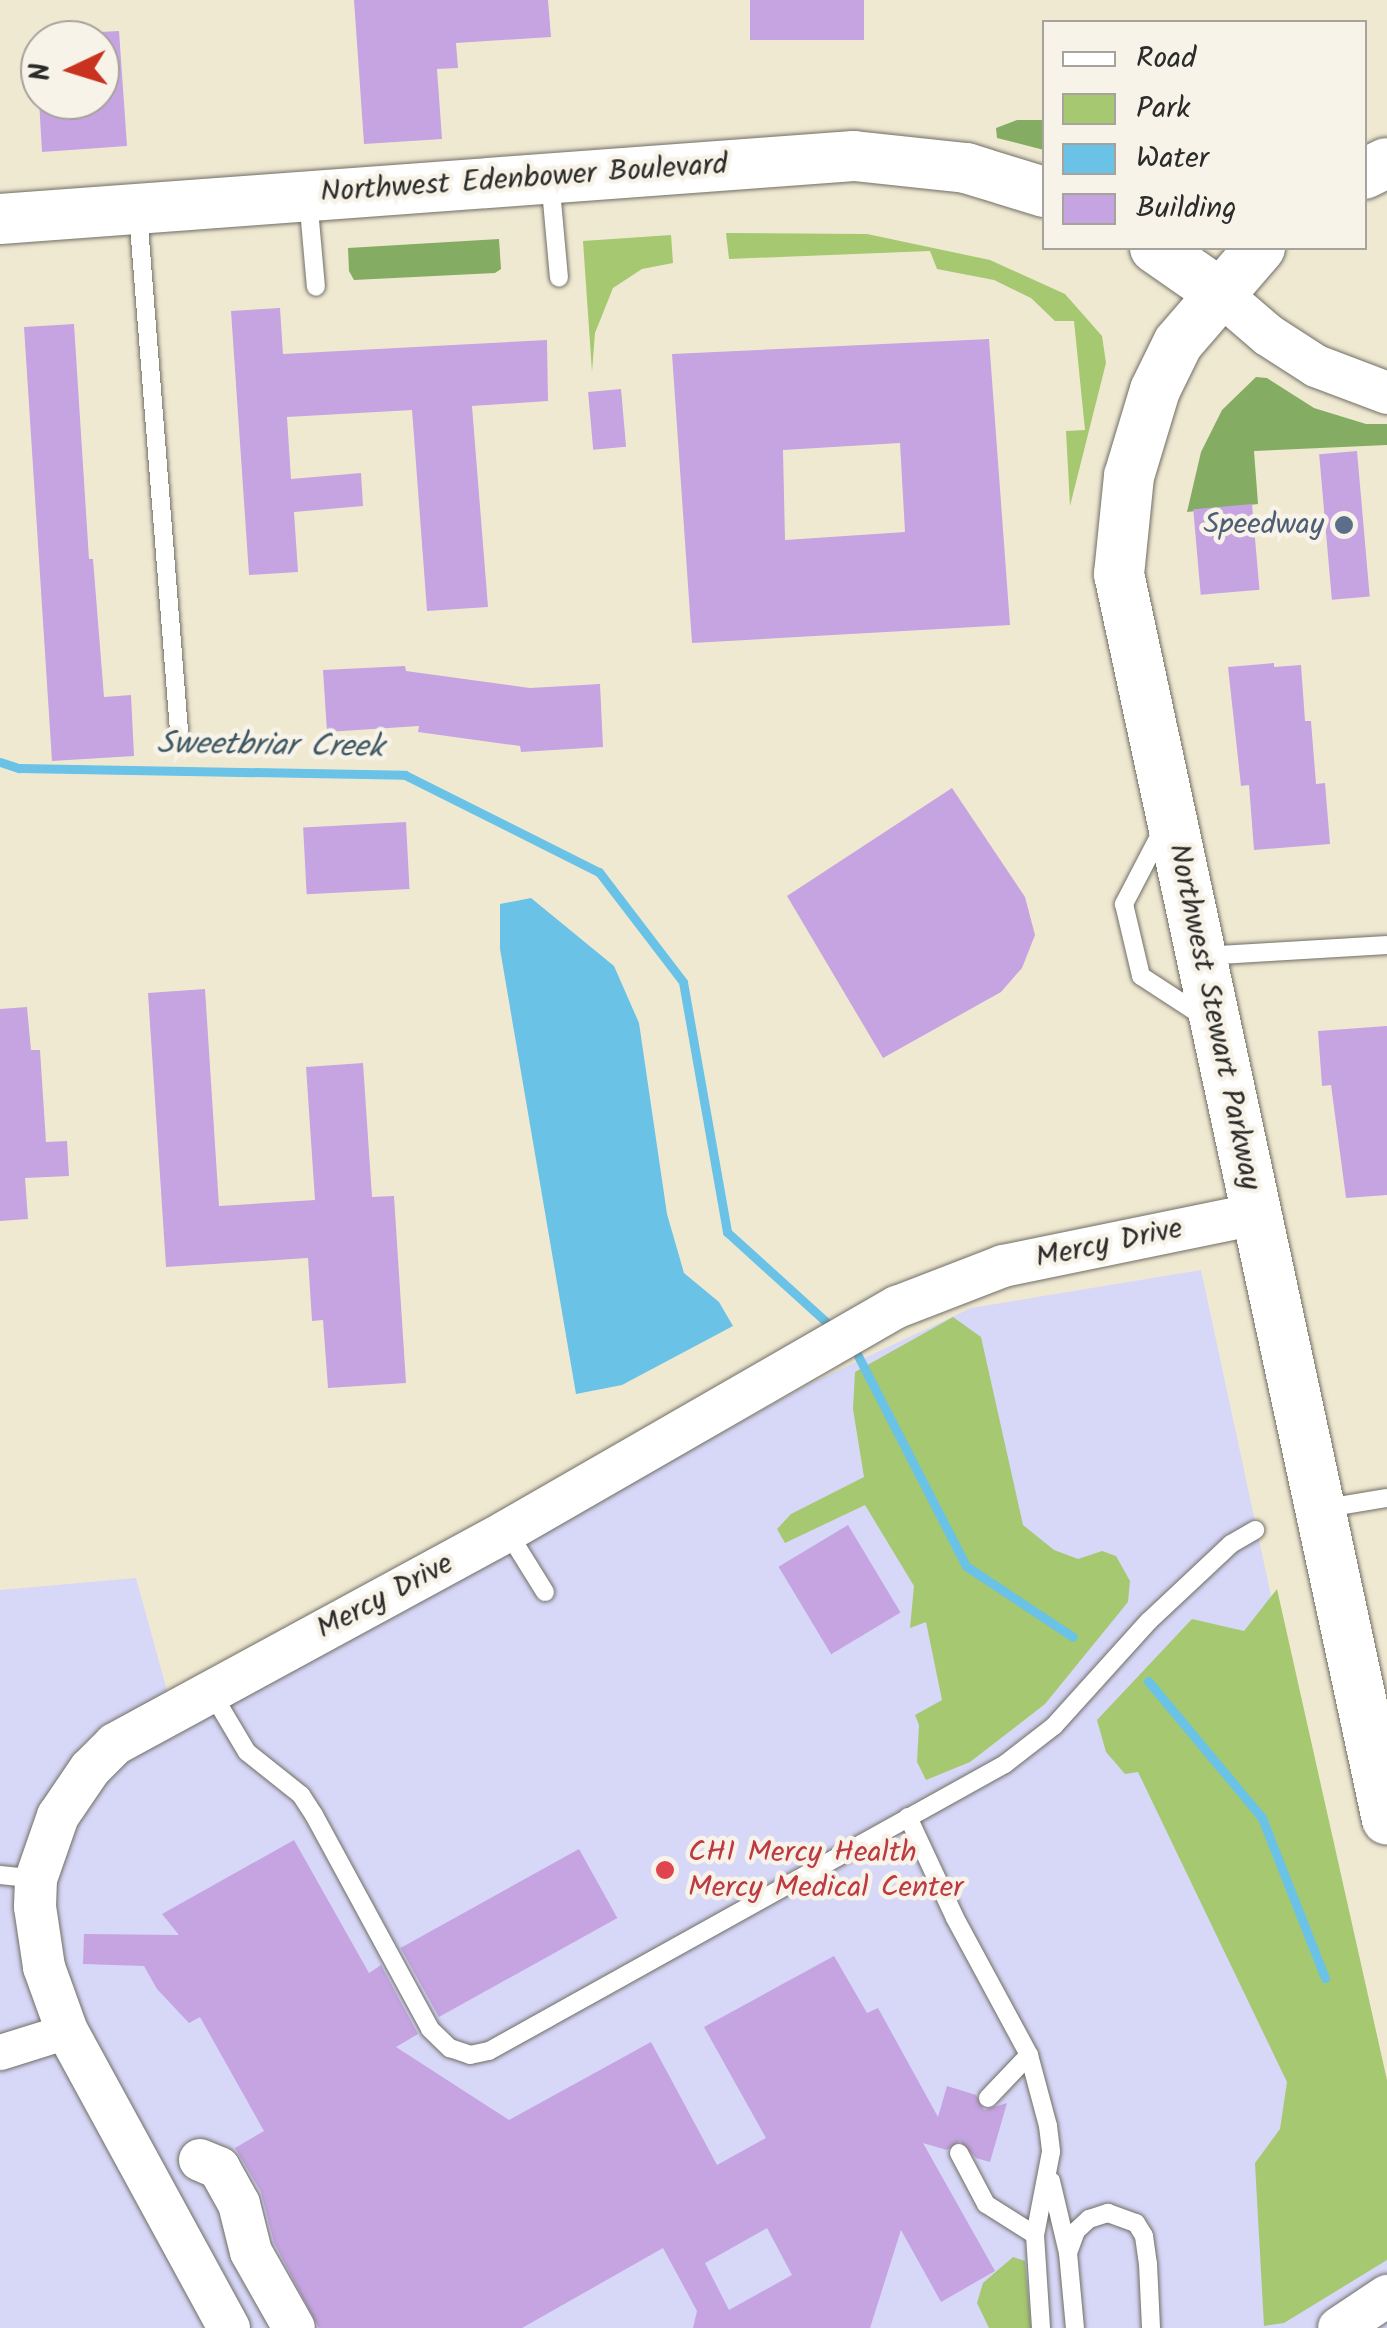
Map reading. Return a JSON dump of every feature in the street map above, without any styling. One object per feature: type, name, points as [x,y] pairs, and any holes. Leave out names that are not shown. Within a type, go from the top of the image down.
[{"type":"main road","name":"Northwest Edenbower Boulevard","points":[[0,219],[854,156],[966,168],[1042,191]]},
{"type":"main road","points":[[1159,250],[1218,292]]},
{"type":"main road","name":"Northwest Stewart Parkway","points":[[1258,250],[1178,343],[1155,390],[1138,436],[1122,529],[1119,574],[1125,619],[1203,956],[1387,1820]]},
{"type":"street","points":[[1218,292],[1268,335],[1316,366],[1387,393]]},
{"type":"street","name":"Mercy Drive","points":[[229,2328],[67,2031],[18,1877],[90,1769],[115,1744],[210,1690],[507,1531],[930,1292],[1003,1266],[1258,1214]]},
{"type":"street","points":[[0,2052],[67,2031]]},
{"type":"street","points":[[200,2160],[219,2168],[226,2180],[239,2204],[251,2252],[294,2328]]},
{"type":"street","points":[[1339,2328],[1387,2296]]},
{"type":"lane","points":[[550,178],[559,278]]},
{"type":"lane","points":[[308,196],[316,288]]},
{"type":"lane","points":[[138,210],[179,731]]},
{"type":"lane","points":[[1170,815],[1124,904],[1140,976],[1218,1026]]},
{"type":"lane","points":[[1203,956],[1387,945]]},
{"type":"lane","points":[[1320,1510],[1387,1498]]},
{"type":"lane","points":[[210,1690],[247,1752],[301,1795],[314,1815],[430,2029],[450,2048],[470,2055],[489,2051],[1006,1764],[1054,1726],[1150,1621],[1231,1544],[1255,1530]]},
{"type":"lane","points":[[507,1531],[545,1592]]},
{"type":"lane","points":[[908,1817],[955,1918],[1029,2055],[1048,2126],[1049,2169],[1068,2253],[1074,2328]]},
{"type":"lane","points":[[988,2098],[1029,2055]]},
{"type":"lane","points":[[959,2153],[986,2204],[1035,2235]]},
{"type":"lane","points":[[1040,2328],[1035,2235],[1049,2169]]},
{"type":"lane","points":[[1068,2253],[1076,2231],[1090,2220],[1108,2213],[1136,2223],[1144,2236],[1151,2328]]},
{"type":"shaded area","name":"CHI Mercy Health Mercy Medical Center","points":[[1201,1270],[1359,2005],[1387,2094],[1387,2328],[0,2328],[0,1590],[136,1578],[179,1734],[809,1384],[971,1308]]},
{"type":"green space","points":[[1017,120],[1042,120],[1042,149],[997,138],[996,128]]},
{"type":"green space","points":[[726,233],[867,234],[990,260],[1065,294],[1102,336],[1106,363],[1070,506],[1066,431],[1085,430],[1074,321],[1055,321],[1031,298],[994,280],[937,269],[930,251],[729,259]]},
{"type":"green space","points":[[671,235],[673,263],[642,269],[613,288],[595,333],[592,372],[583,241]]},
{"type":"green space","points":[[499,239],[501,269],[495,273],[354,280],[349,271],[348,248]]},
{"type":"green space","points":[[1256,377],[1267,378],[1314,408],[1366,424],[1387,424],[1387,445],[1254,451],[1258,504],[1187,512],[1201,452],[1222,410]]},
{"type":"green space","points":[[953,1317],[981,1337],[1023,1525],[1054,1550],[1078,1559],[1102,1551],[1116,1556],[1130,1581],[1128,1602],[1045,1704],[970,1762],[926,1780],[917,1762],[919,1725],[915,1715],[942,1700],[926,1622],[910,1628],[914,1586],[865,1505],[785,1543],[777,1529],[791,1514],[864,1477],[853,1409],[855,1372]]},
{"type":"green space","points":[[1277,1589],[1387,2080],[1387,2260],[1284,2323],[1264,2326],[1255,2163],[1280,2129],[1287,2082],[1138,1772],[1125,1774],[1106,1752],[1097,1720],[1192,1619],[1244,1631]]},
{"type":"green space","points":[[1013,2257],[1025,2261],[1031,2328],[989,2328],[977,2303],[983,2283]]},
{"type":"water","points":[[531,898],[614,966],[639,1023],[667,1214],[684,1273],[719,1302],[733,1326],[622,1385],[576,1394],[500,949],[500,904]]},
{"type":"building","points":[[354,0],[548,0],[551,37],[456,43],[458,68],[437,69],[442,139],[364,144]]},
{"type":"building","points":[[750,0],[864,0],[864,40],[750,40]]},
{"type":"building","points":[[120,45],[127,146],[42,152],[40,120],[120,120]]},
{"type":"building","points":[[280,308],[283,354],[547,340],[548,401],[472,406],[488,607],[427,611],[412,410],[287,417],[291,479],[361,473],[363,506],[294,512],[298,572],[249,575],[231,311]]},
{"type":"building","points":[[74,324],[89,559],[93,559],[104,697],[131,695],[134,756],[52,761],[24,327]]},
{"type":"building","points":[[989,339],[1010,625],[692,643],[672,354]],"holes":[[[900,443],[905,532],[785,540],[783,450]]]},
{"type":"building","points":[[621,389],[626,447],[593,450],[588,392]]},
{"type":"building","name":"Speedway","points":[[1357,451],[1370,596],[1332,600],[1319,454]]},
{"type":"building","points":[[1252,504],[1259,590],[1201,595],[1193,509]]},
{"type":"building","points":[[1274,663],[1274,667],[1301,665],[1305,721],[1311,721],[1316,784],[1325,783],[1330,844],[1254,850],[1249,785],[1241,786],[1228,667]]},
{"type":"building","points":[[405,666],[406,671],[530,688],[600,684],[603,747],[521,752],[520,746],[418,732],[419,726],[327,732],[323,670]]},
{"type":"building","points":[[952,788],[1025,897],[1035,935],[1022,968],[1001,992],[883,1058],[787,896]]},
{"type":"building","points":[[406,822],[410,889],[307,894],[303,827]]},
{"type":"building","points":[[205,989],[219,1206],[315,1200],[306,1067],[363,1063],[372,1197],[394,1196],[406,1383],[328,1388],[323,1320],[312,1321],[308,1258],[166,1267],[148,993]]},
{"type":"building","points":[[27,1007],[31,1050],[40,1050],[46,1142],[67,1141],[69,1176],[25,1178],[28,1219],[0,1221],[0,1009]]},
{"type":"building","points":[[1387,1026],[1387,1195],[1346,1198],[1331,1085],[1322,1086],[1318,1031]]},
{"type":"building","points":[[848,1525],[901,1612],[831,1654],[779,1567]]},
{"type":"building","points":[[294,1840],[369,1973],[381,1965],[418,2034],[396,2047],[509,2120],[651,2042],[717,2165],[766,2138],[704,2027],[834,1956],[867,2013],[878,2008],[938,2117],[947,2086],[976,2095],[984,2110],[1007,2103],[990,2162],[976,2158],[960,2141],[947,2150],[923,2143],[995,2271],[941,2302],[901,2230],[870,2328],[693,2328],[697,2311],[663,2248],[522,2328],[319,2328],[274,2243],[261,2192],[235,2148],[264,2131],[200,2017],[189,2023],[157,1989],[144,1966],[83,1964],[84,1934],[179,1935],[162,1914]],"holes":[[[767,2228],[792,2275],[729,2310],[705,2263]]]},
{"type":"building","points":[[579,1849],[617,1918],[439,2017],[401,1948]]},
{"type":"waterway","name":"Sweetbriar Creek","points":[[0,762],[19,768],[405,775],[599,872],[683,982],[727,1232],[836,1331]]},
{"type":"waterway","name":"Sweetbriar Creek","points":[[854,1348],[966,1566],[1073,1637]]},
{"type":"waterway","name":"Sweetbriar Creek","points":[[1148,1681],[1262,1818],[1325,1978]]},
{"type":"place","name":"Speedway","points":[[1344,525]]},
{"type":"place","name":"CHI Mercy Health Mercy Medical Center","points":[[665,1870]]}]
